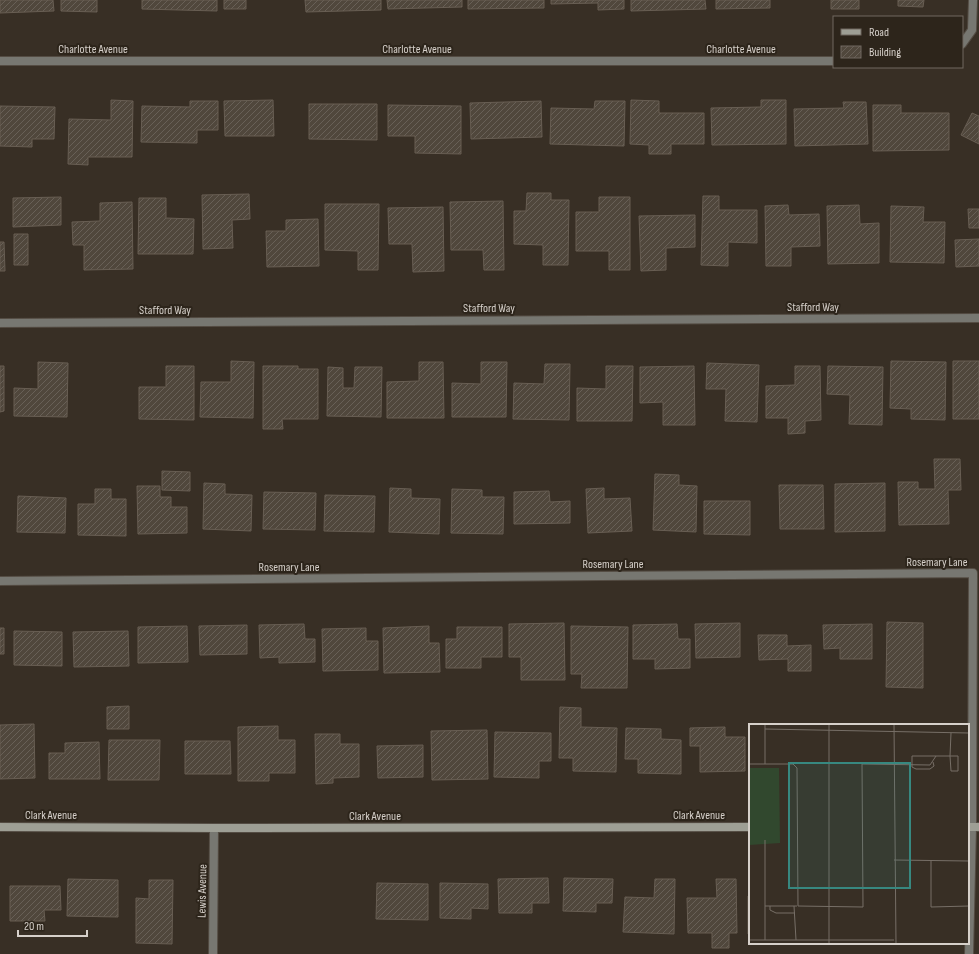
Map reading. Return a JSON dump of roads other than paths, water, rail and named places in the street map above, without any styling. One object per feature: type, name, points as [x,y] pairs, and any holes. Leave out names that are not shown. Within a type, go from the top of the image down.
[{"type":"street","points":[[963,43],[972,30],[973,0]]},
{"type":"street","name":"Charlotte Avenue","points":[[0,61],[833,61]]},
{"type":"street","name":"Stafford Way","points":[[0,323],[979,318]]},
{"type":"street","name":"Rosemary Lane","points":[[0,581],[973,573],[973,827]]},
{"type":"street","name":"Clark Avenue","points":[[0,827],[749,827]]},
{"type":"street","points":[[969,954],[973,827]]},
{"type":"street","name":"Lewis Avenue","points":[[213,954],[214,828]]}]
